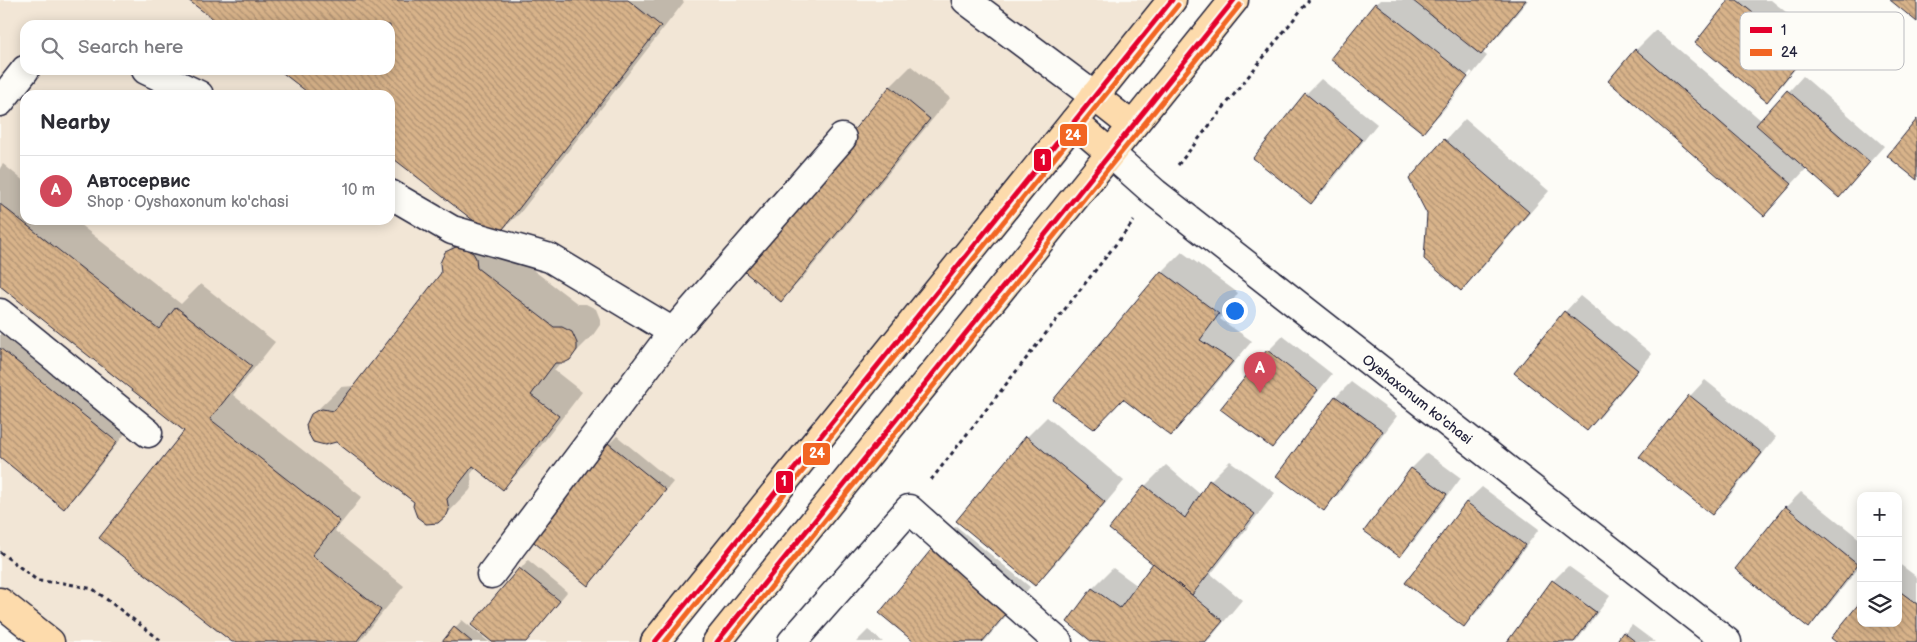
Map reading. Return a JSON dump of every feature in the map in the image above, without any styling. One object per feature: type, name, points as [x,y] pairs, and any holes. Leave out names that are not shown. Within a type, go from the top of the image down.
[{"type":"main road","points":[[655,642],[1172,0]]},
{"type":"main road","points":[[717,642],[1234,0]]},
{"type":"main road","points":[[1094,96],[1132,126]]},
{"type":"main road","points":[[1074,122],[1110,153]]},
{"type":"main road","points":[[0,602],[50,642]]},
{"type":"street","points":[[966,0],[1094,96]]},
{"type":"street","points":[[0,102],[21,75]]},
{"type":"street","points":[[157,75],[188,90]]},
{"type":"street","points":[[491,574],[673,332],[842,138]]},
{"type":"street","name":"Oyshaxonum ko'chasi","points":[[1110,153],[1155,193],[1727,642]]},
{"type":"street","points":[[395,197],[452,230],[550,258],[673,332]]},
{"type":"street","points":[[0,313],[148,433]]},
{"type":"street","points":[[792,642],[909,508],[1058,642]]},
{"type":"path","points":[[909,508],[1155,193],[1309,0]]},
{"type":"path","points":[[0,552],[38,581],[64,583],[93,589],[162,642]]},
{"type":"shaded area","points":[[0,0],[1172,0],[655,642],[50,642],[0,602]]},
{"type":"building","points":[[188,0],[628,0],[661,26],[496,238],[395,160],[395,90],[305,90],[285,75],[395,75],[395,20],[214,20]]},
{"type":"building","points":[[1412,0],[1526,0],[1481,55]]},
{"type":"building","points":[[1729,0],[1737,0],[1752,12],[1740,12],[1740,70],[1793,70],[1767,102],[1695,43]]},
{"type":"building","points":[[1890,0],[1917,0],[1917,22]]},
{"type":"building","points":[[1375,3],[1468,77],[1423,133],[1330,59]]},
{"type":"building","points":[[1635,49],[1792,184],[1764,216],[1608,81]]},
{"type":"building","points":[[890,86],[930,119],[781,302],[740,268]]},
{"type":"building","points":[[1787,90],[1870,162],[1839,198],[1756,125]]},
{"type":"building","points":[[1305,93],[1362,140],[1311,204],[1253,158]]},
{"type":"building","points":[[1917,119],[1917,180],[1887,156]]},
{"type":"building","points":[[1444,139],[1529,212],[1461,291],[1424,259],[1427,214],[1409,179]]},
{"type":"building","points":[[0,204],[20,220],[20,225],[27,225],[159,329],[176,307],[252,366],[210,419],[340,521],[312,555],[381,610],[356,642],[232,642],[99,538],[184,431],[0,286]]},
{"type":"building","points":[[456,247],[462,247],[473,253],[476,258],[477,268],[554,327],[562,327],[572,332],[577,343],[577,350],[570,360],[564,363],[555,363],[531,395],[559,416],[503,490],[473,466],[447,499],[449,510],[447,515],[438,523],[426,524],[417,517],[413,506],[414,502],[336,442],[325,445],[313,442],[306,425],[311,414],[316,411],[322,409],[334,411],[441,273],[440,263],[445,252]]},
{"type":"building","points":[[1161,271],[1219,314],[1200,340],[1233,361],[1171,436],[1123,399],[1094,429],[1053,400]]},
{"type":"building","points":[[1564,311],[1638,370],[1587,431],[1514,373]]},
{"type":"building","points":[[0,348],[117,442],[64,509],[0,457]]},
{"type":"building","points":[[1267,350],[1318,390],[1272,448],[1220,409]]},
{"type":"building","points":[[1689,395],[1762,453],[1712,515],[1639,457]]},
{"type":"building","points":[[1335,396],[1383,431],[1324,511],[1276,476]]},
{"type":"building","points":[[1026,436],[1105,502],[1035,586],[956,521]]},
{"type":"building","points":[[608,443],[666,490],[588,586],[530,539]]},
{"type":"building","points":[[1411,468],[1447,494],[1400,557],[1364,531]]},
{"type":"building","points":[[1209,480],[1255,514],[1192,595],[1109,529],[1144,485],[1185,518]]},
{"type":"building","points":[[1466,502],[1525,545],[1464,627],[1405,583]]},
{"type":"building","points":[[1785,506],[1857,564],[1809,628],[1735,569]]},
{"type":"building","points":[[935,545],[1011,608],[982,642],[914,642],[879,613]]},
{"type":"building","points":[[1153,563],[1223,621],[1205,642],[1092,642],[1067,622],[1092,588],[1120,608]]},
{"type":"building","points":[[519,568],[560,601],[526,642],[492,642],[471,625]]},
{"type":"building","points":[[1552,580],[1596,612],[1574,642],[1507,642]]},
{"type":"building","points":[[1902,593],[1917,604],[1917,642],[1836,642],[1831,638],[1857,606],[1857,627],[1902,627]]},
{"type":"building","points":[[454,627],[472,642],[442,642]]},
{"type":"building","points":[[1623,632],[1636,642],[1616,642]]},
{"type":"transit line","name":"1","points":[[655,642],[1172,0]]},
{"type":"transit line","name":"1","points":[[717,642],[1234,0]]},
{"type":"transit line","name":"24","points":[[665,642],[1178,5]]},
{"type":"transit line","name":"24","points":[[727,642],[1240,5]]},
{"type":"place","name":"Автосервис","points":[[1260,393]]}]
